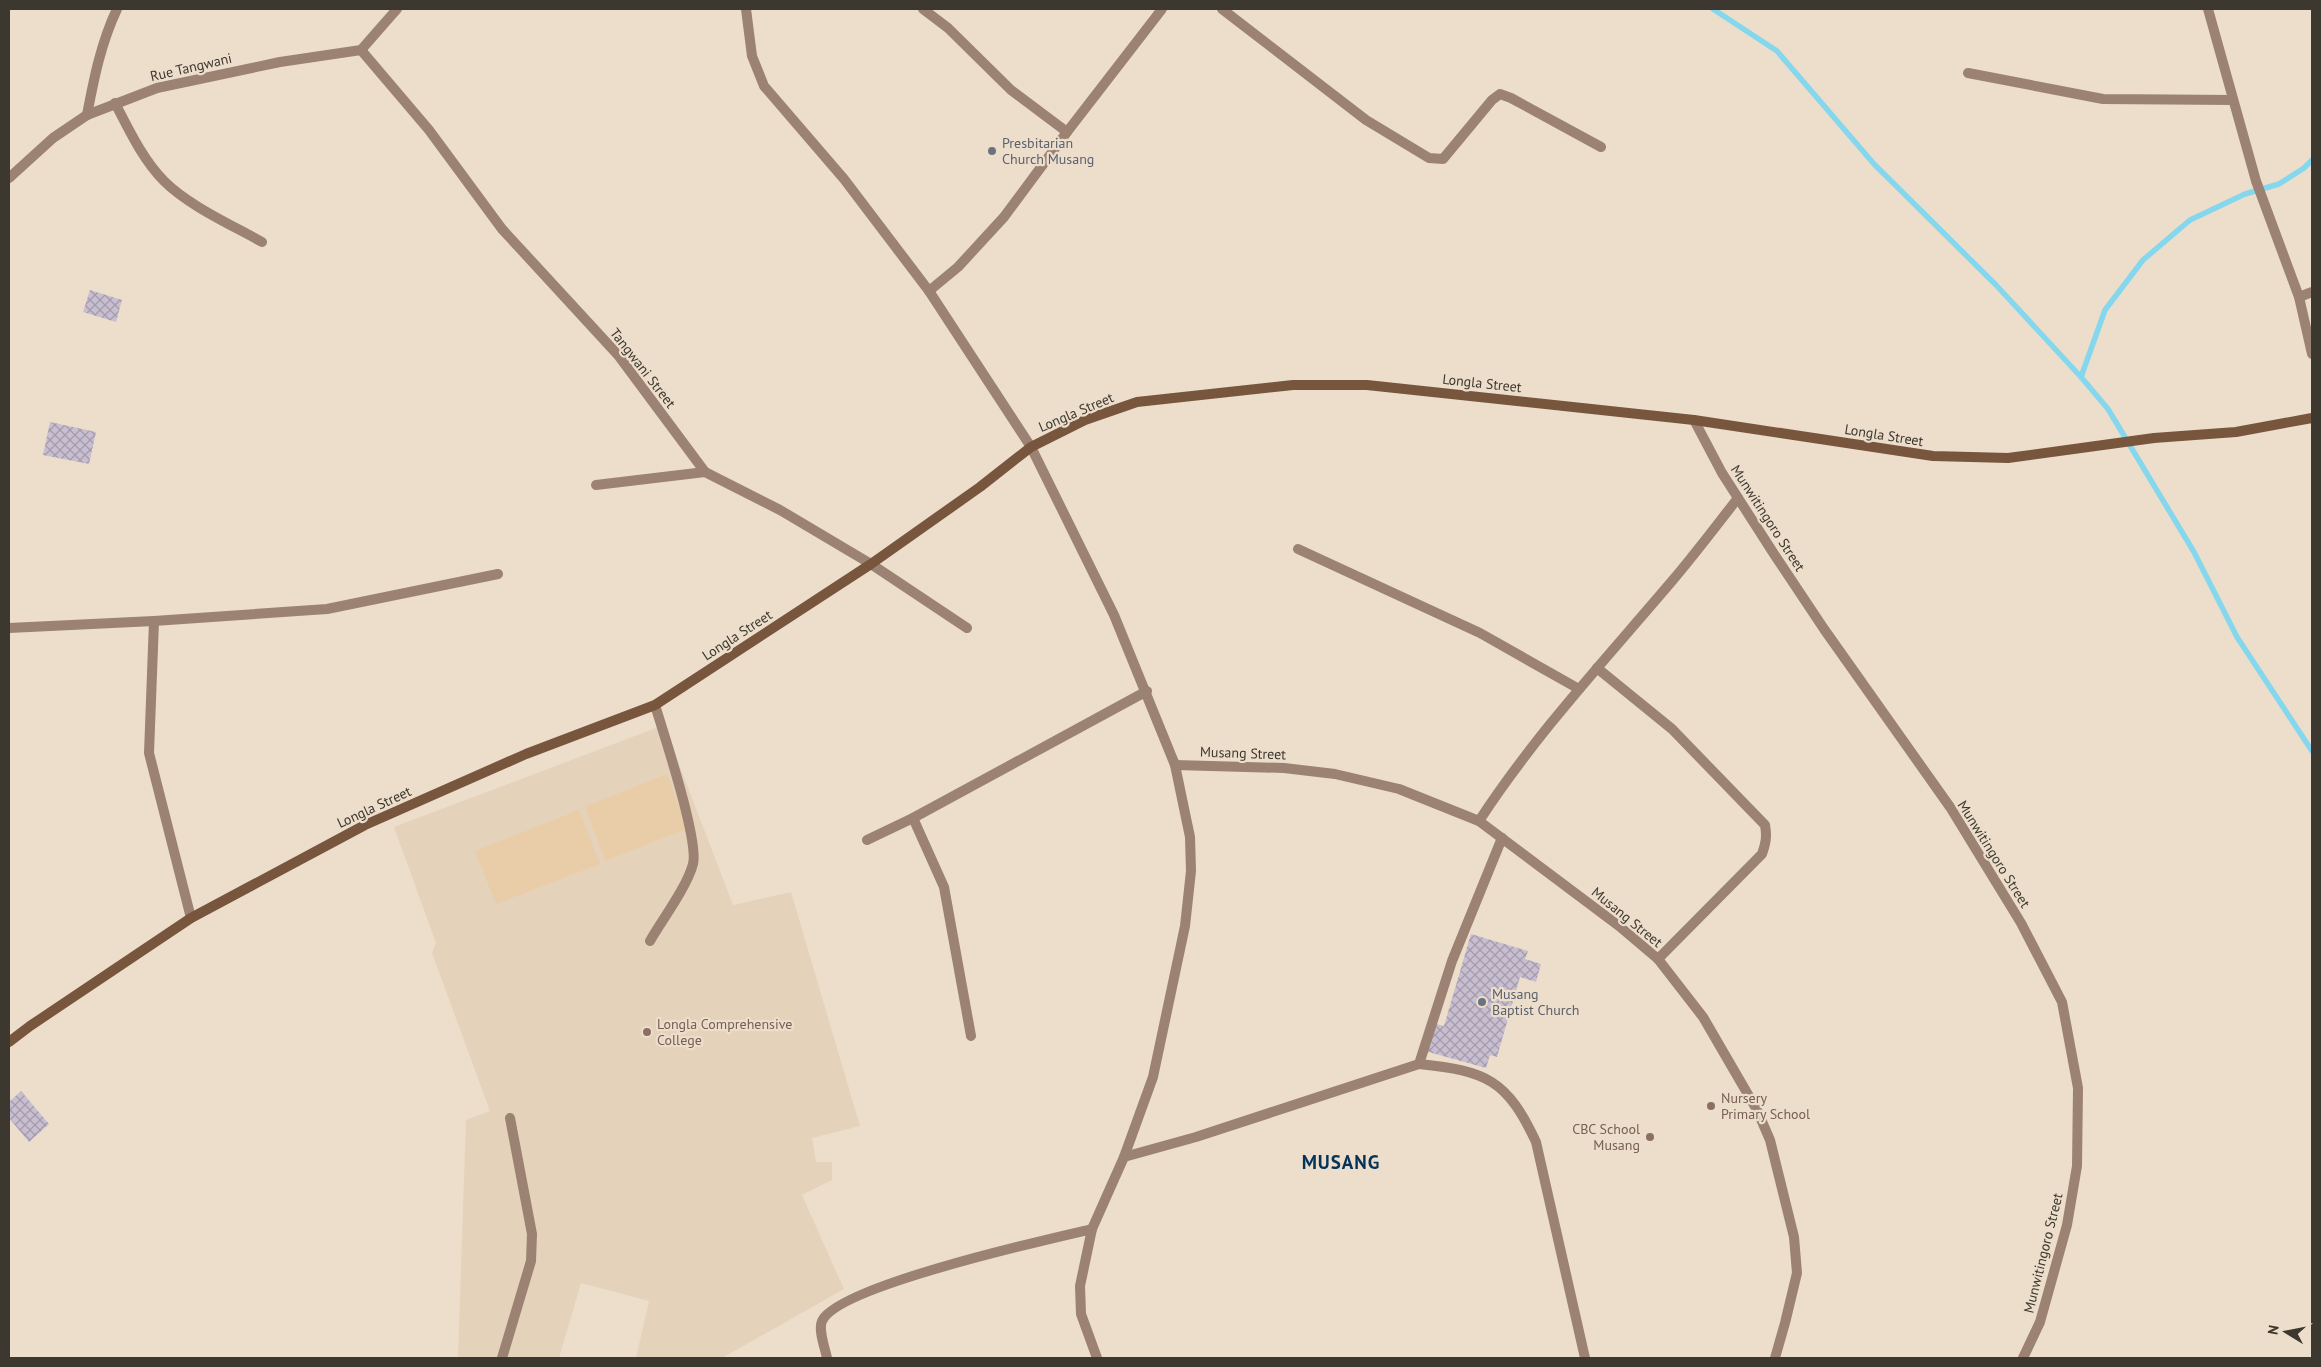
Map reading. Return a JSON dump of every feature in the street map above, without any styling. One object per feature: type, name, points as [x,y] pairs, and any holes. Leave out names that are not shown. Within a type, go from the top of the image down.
[{"type":"main road","name":"Longla Street","points":[[9,1042],[191,918],[365,825],[526,754],[655,705],[871,564],[980,487],[1031,446],[1085,420],[1137,402],[1293,385],[1367,385],[1694,420],[1932,456],[2008,458],[2154,438],[2236,432],[2312,418]]},
{"type":"street","points":[[87,115],[97,63],[117,9]]},
{"type":"street","points":[[361,50],[397,9]]},
{"type":"street","points":[[746,9],[752,56],[764,86],[844,179],[929,291],[1031,446],[1114,615],[1147,691],[1175,765],[1190,837],[1191,871],[1185,926],[1154,1076],[1124,1157],[1092,1229],[1080,1286],[1081,1314],[1097,1358]]},
{"type":"street","points":[[922,9],[948,28],[1011,90],[1067,132]]},
{"type":"street","points":[[929,291],[958,266],[1004,217],[1162,9]]},
{"type":"street","points":[[1222,9],[1366,120],[1429,158],[1443,159],[1492,100],[1500,94],[1511,98],[1601,147]]},
{"type":"street","points":[[2208,9],[2256,181],[2299,297],[2312,354]]},
{"type":"street","name":"Rue Tangwani","points":[[9,178],[53,138],[87,115],[115,103],[157,88],[194,79],[320,55],[361,50]]},
{"type":"street","name":"Tangwani Street","points":[[361,50],[429,130],[502,229],[618,355],[705,472],[780,510],[871,564],[967,628]]},
{"type":"street","points":[[1968,73],[2103,98],[2233,100]]},
{"type":"street","points":[[115,103],[140,150],[164,182],[194,204],[262,242]]},
{"type":"street","points":[[2299,297],[2312,292]]},
{"type":"street","name":"Munwitingoro Street","points":[[1694,420],[1738,498],[1824,629],[1950,807],[2021,923],[2062,1002],[2078,1088],[2077,1166],[2062,1243],[2040,1322],[2023,1358]]},
{"type":"street","points":[[596,485],[705,472]]},
{"type":"street","points":[[1479,821],[1502,786],[1579,689],[1673,580],[1738,498]]},
{"type":"street","points":[[1298,549],[1480,633],[1579,689]]},
{"type":"street","points":[[9,628],[154,621],[327,609],[498,574]]},
{"type":"street","points":[[154,621],[150,752],[191,918]]},
{"type":"street","points":[[1597,668],[1672,728],[1765,825],[1767,842],[1762,854],[1658,960]]},
{"type":"street","points":[[866,840],[913,818],[1147,691]]},
{"type":"street","points":[[650,941],[690,872],[694,856],[686,818],[655,705]]},
{"type":"street","name":"Musang Street","points":[[1175,765],[1284,768],[1335,774],[1399,790],[1479,821],[1619,926],[1658,960],[1703,1017],[1757,1110],[1770,1140],[1794,1237],[1797,1273],[1774,1358]]},
{"type":"street","points":[[913,818],[944,887],[971,1036]]},
{"type":"street","points":[[1419,1064],[1452,961],[1502,838]]},
{"type":"street","points":[[1124,1157],[1196,1137],[1419,1064],[1443,1066],[1489,1078],[1507,1092],[1524,1116],[1536,1142],[1585,1358]]},
{"type":"street","points":[[502,1358],[531,1261],[532,1243],[532,1234],[510,1118]]},
{"type":"street","points":[[827,1358],[821,1328],[822,1320],[832,1310],[864,1293],[965,1259],[1092,1229]]},
{"type":"shaded area","name":"Longla Comprehensive College","points":[[664,725],[733,905],[791,892],[860,1126],[812,1138],[816,1162],[832,1162],[832,1180],[802,1195],[844,1289],[722,1358],[636,1358],[649,1301],[581,1283],[559,1358],[458,1358],[466,1120],[490,1111],[432,953],[436,943],[394,827]]},
{"type":"shaded area","points":[[667,774],[687,829],[605,861],[585,806]]},
{"type":"shaded area","points":[[579,810],[600,864],[496,904],[475,851]]},
{"type":"building","points":[[90,290],[122,300],[116,322],[83,312]]},
{"type":"building","points":[[50,422],[96,432],[89,464],[43,455]]},
{"type":"building","name":"Musang Baptist Church","points":[[1471,934],[1528,951],[1525,959],[1541,964],[1536,982],[1520,977],[1497,1057],[1490,1055],[1486,1068],[1425,1051],[1433,1023],[1444,1026]]},
{"type":"building","points":[[21,1091],[49,1124],[29,1142],[9,1118],[9,1102]]},
{"type":"waterway","points":[[1713,9],[1777,51],[1874,164],[1996,285],[2081,377]]},
{"type":"waterway","points":[[2312,160],[2304,168],[2279,184],[2245,194],[2190,220],[2143,260],[2105,310],[2081,377],[2108,409],[2194,552],[2237,637],[2312,751]]},
{"type":"place","name":"Presbitarian Church Musang","points":[[992,151]]},
{"type":"place","name":"Musang Baptist Church","points":[[1482,1002]]},
{"type":"place","name":"Longla Comprehensive College","points":[[647,1032]]},
{"type":"place","name":"Nursery Primary School","points":[[1711,1106]]},
{"type":"place","name":"CBC School Musang","points":[[1650,1137]]},
{"type":"district","name":"MUSANG","points":[[1341,1162]]}]
